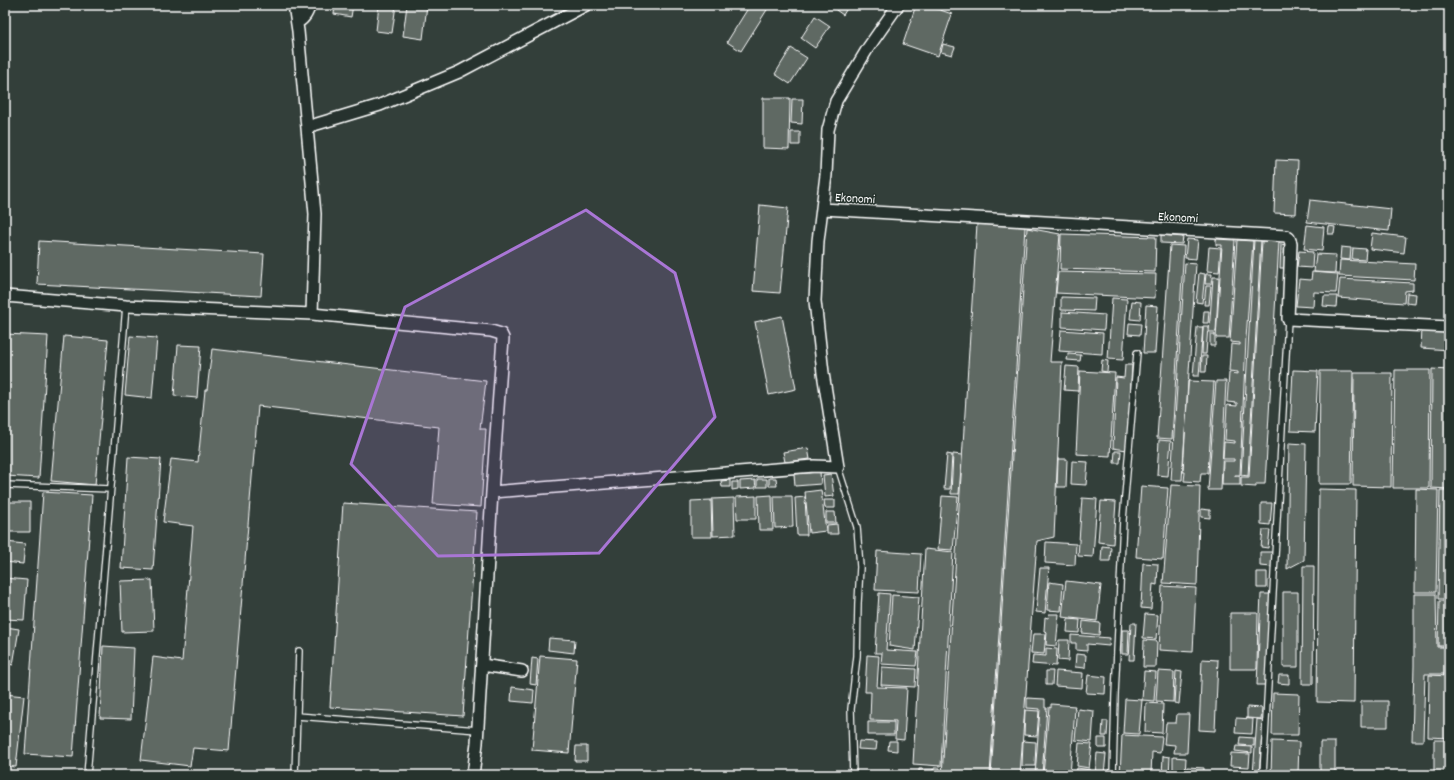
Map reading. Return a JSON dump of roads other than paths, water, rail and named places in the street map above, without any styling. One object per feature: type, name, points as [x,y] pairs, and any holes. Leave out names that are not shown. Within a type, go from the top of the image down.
[{"type":"street","points":[[294,5],[315,214],[312,314]]},
{"type":"street","points":[[297,23],[307,15],[310,5]]},
{"type":"street","points":[[307,128],[380,105],[459,72],[586,5]]},
{"type":"street","points":[[492,492],[814,466],[838,468],[823,373],[815,301],[818,242],[823,209],[828,130],[836,101],[868,48],[898,5]]},
{"type":"street","name":"Ekonomi","points":[[823,209],[1286,236],[1289,238],[1291,243],[1288,319]]},
{"type":"street","points":[[5,296],[126,306],[312,314],[491,331],[501,334],[503,338],[474,775]]},
{"type":"street","points":[[1288,319],[1449,327]]},
{"type":"street","points":[[482,665],[522,671]]},
{"type":"lane","points":[[86,775],[126,306]]},
{"type":"lane","points":[[1263,775],[1288,319]]},
{"type":"lane","points":[[1113,775],[1123,520],[1137,352]]},
{"type":"lane","points":[[838,468],[857,527],[860,567],[857,656],[851,709],[853,775]]},
{"type":"lane","points":[[5,485],[110,490]]},
{"type":"lane","points":[[295,775],[299,651]]},
{"type":"lane","points":[[297,716],[478,730]]}]
